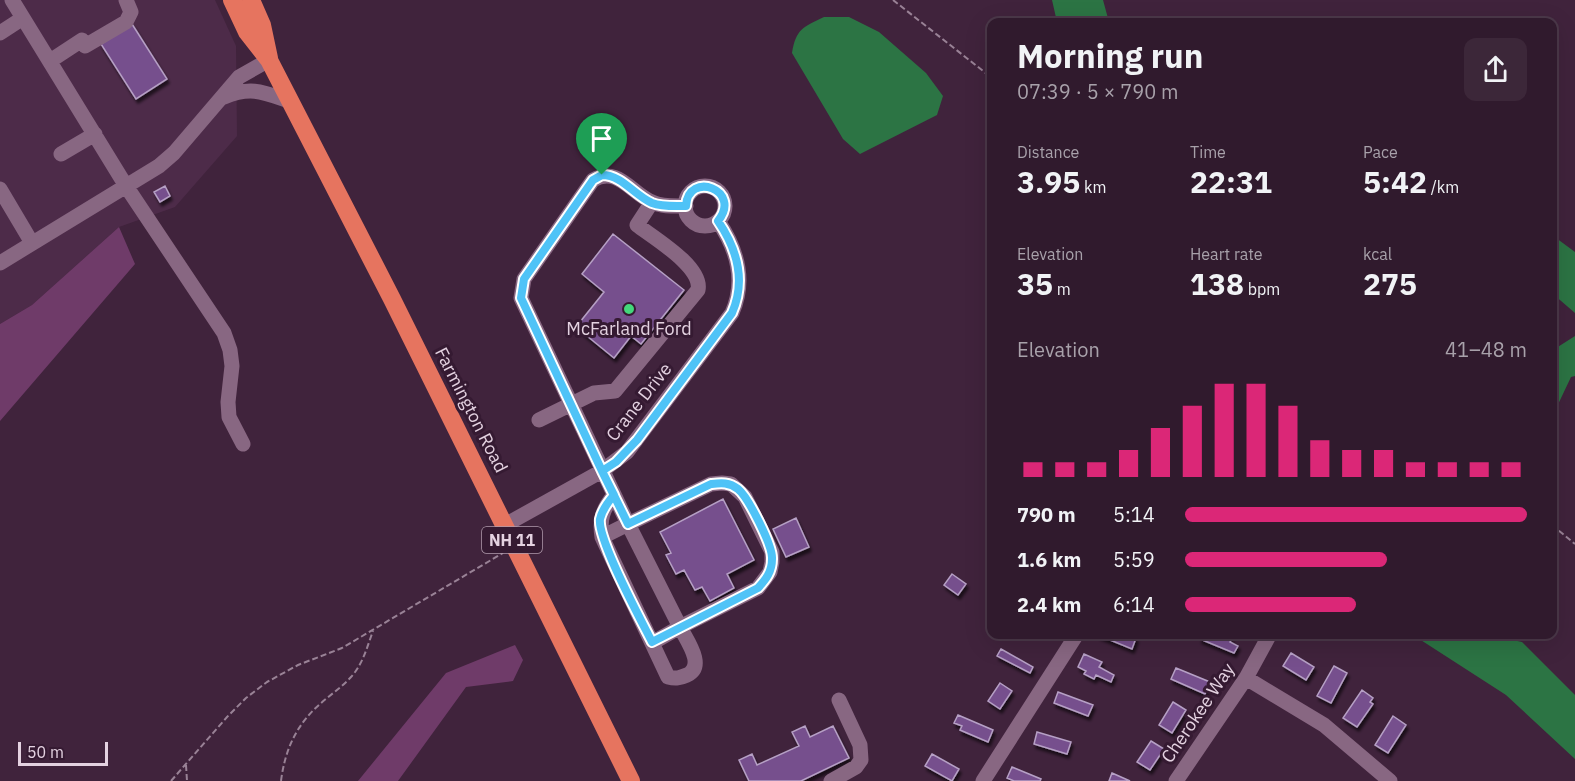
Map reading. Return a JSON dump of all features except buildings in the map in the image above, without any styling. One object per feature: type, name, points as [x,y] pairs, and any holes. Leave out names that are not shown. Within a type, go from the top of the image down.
[{"type":"highway","name":"Farmington Road","points":[[232,0],[247,32],[269,60],[392,299],[631,781]]},
{"type":"highway","name":"Farmington Road","points":[[251,0],[262,25],[269,60]]},
{"type":"street","points":[[12,0],[126,186],[224,333],[231,350],[228,402],[230,417],[243,444]]},
{"type":"street","points":[[50,61],[126,22],[131,12],[126,0]]},
{"type":"street","points":[[0,33],[23,18]]},
{"type":"street","points":[[0,263],[168,159],[239,77],[269,60]]},
{"type":"street","points":[[224,97],[243,90],[252,90],[289,101]]},
{"type":"street","points":[[61,154],[95,134]]},
{"type":"street","points":[[614,495],[600,517],[602,537],[668,677],[681,678],[693,672],[696,660],[680,627],[628,524],[614,495],[602,471],[521,298],[524,279],[593,180],[602,175],[612,175],[652,202],[667,206],[686,206]]},
{"type":"street","points":[[697,188],[715,189],[723,199],[724,211],[718,221],[706,226],[694,223],[690,219],[686,206],[688,196],[697,188]]},
{"type":"street","points":[[0,189],[32,243]]},
{"type":"street","points":[[539,420],[594,393],[615,391],[698,290],[698,279],[689,266],[637,225],[652,202]]},
{"type":"street","name":"Crane Drive","points":[[505,525],[616,462],[637,440],[732,313],[739,290],[738,269],[734,249],[718,221]]},
{"type":"street","points":[[602,537],[711,484],[722,483],[731,484],[745,497],[772,552],[770,572],[758,588],[652,642]]},
{"type":"street","points":[[983,781],[1074,639]]},
{"type":"street","name":"Cherokee Way","points":[[1176,781],[1246,678],[1267,639]]},
{"type":"street","points":[[1246,678],[1324,725],[1390,781]]},
{"type":"street","points":[[831,781],[855,767],[861,760],[860,745],[839,700]]},
{"type":"path","points":[[893,0],[987,74]]},
{"type":"path","points":[[1557,529],[1575,544]]},
{"type":"path","points":[[171,781],[227,717],[267,682],[298,665],[342,648],[516,546]]},
{"type":"path","points":[[280,780],[296,731],[317,707],[351,677],[360,664],[373,631]]},
{"type":"path","points":[[186,765],[187,781]]},
{"type":"shaded area","points":[[0,0],[215,0],[236,46],[237,136],[175,207],[119,227],[32,305],[0,324]]},
{"type":"shaded area","points":[[1052,0],[1103,0],[1108,18],[1056,18]]},
{"type":"shaded area","points":[[824,17],[849,17],[879,32],[926,73],[943,96],[937,115],[860,154],[843,139],[792,53],[798,34],[811,23]]},
{"type":"shaded area","points":[[119,227],[135,264],[0,421],[0,324],[32,305]]},
{"type":"shaded area","points":[[1557,239],[1575,252],[1575,313],[1557,297]]},
{"type":"shaded area","points":[[1575,336],[1575,376],[1571,377],[1557,407],[1557,347]]},
{"type":"shaded area","points":[[1419,639],[1508,639],[1522,642],[1575,695],[1575,759],[1506,695]]},
{"type":"shaded area","points":[[515,645],[523,660],[513,681],[466,687],[398,781],[358,781],[446,673]]},
{"type":"place","name":"McFarland Ford","points":[[629,309]]},
{"type":"route","points":[[602,175],[593,180],[524,279],[521,298],[602,471],[614,495],[628,524],[711,484],[731,484],[745,497],[772,552],[770,572],[758,588],[652,642],[602,537],[600,517],[614,495],[602,471],[616,462],[637,440],[732,313],[737,301],[739,276],[734,249],[718,221],[722,217],[724,205],[723,199],[715,189],[697,188],[688,196],[686,206],[667,206],[652,202],[612,175],[602,175]]}]
